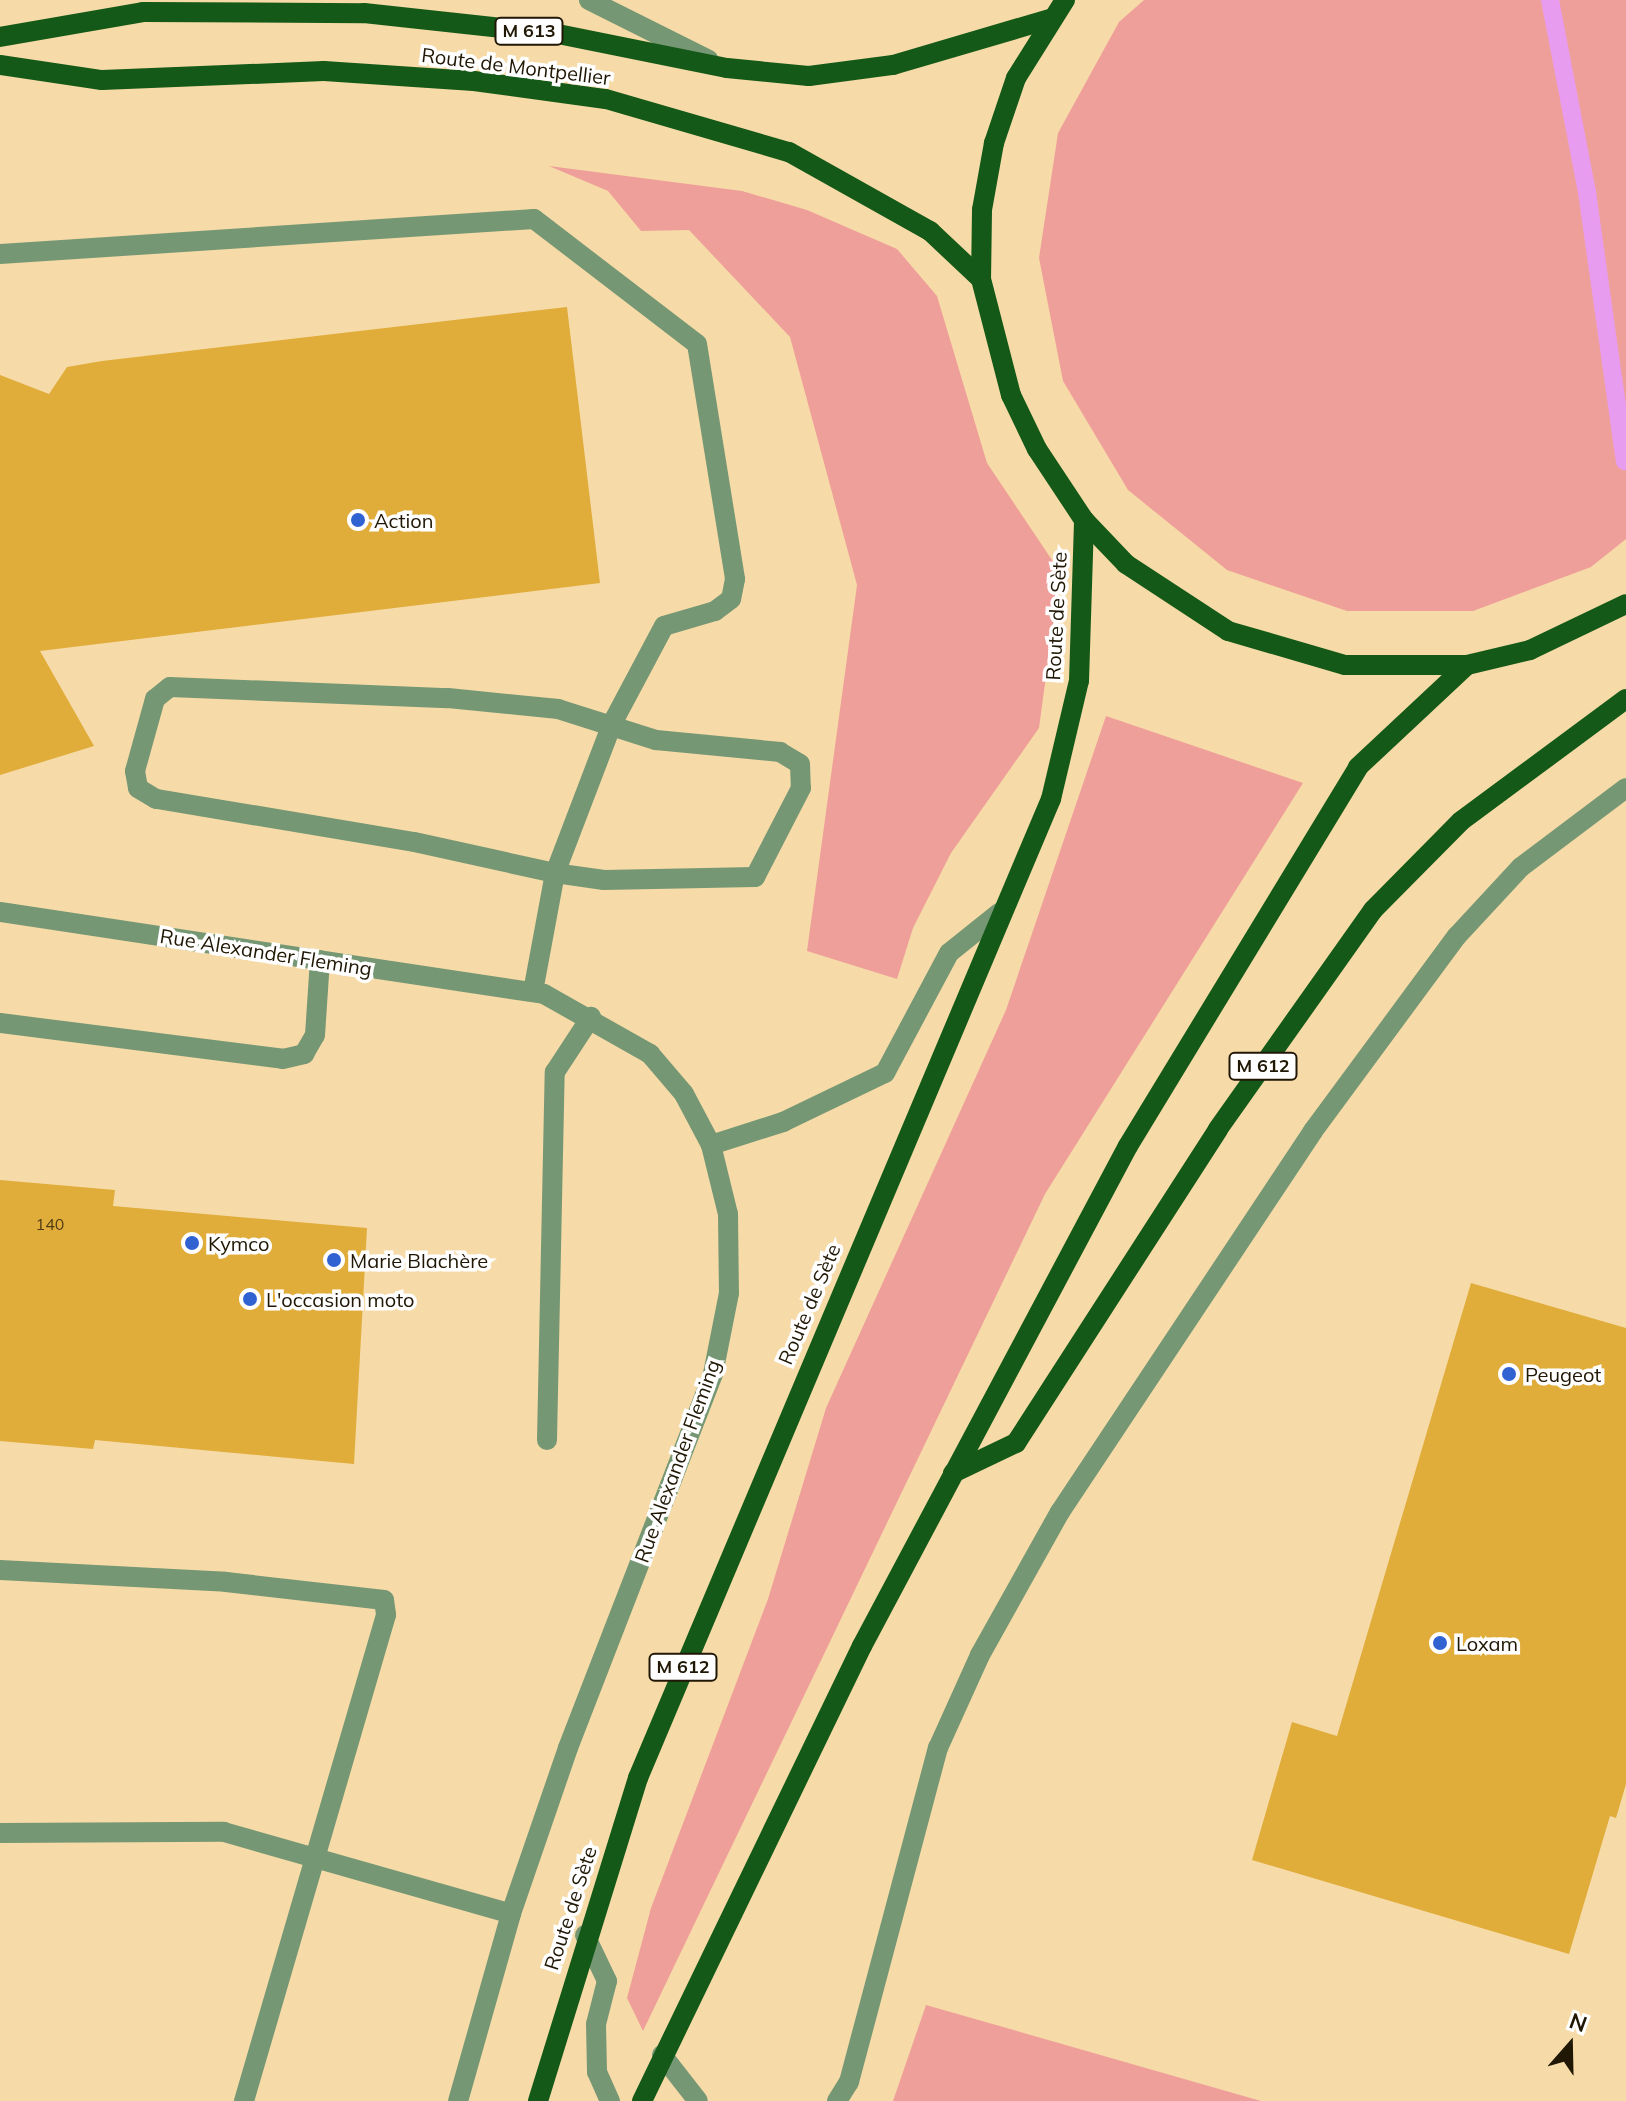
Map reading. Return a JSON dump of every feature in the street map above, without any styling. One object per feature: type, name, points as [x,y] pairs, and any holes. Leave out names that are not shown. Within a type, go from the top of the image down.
[{"type":"main road","points":[[1065,0],[1049,19],[1016,78],[994,143],[982,210],[981,279],[1011,395],[1037,449],[1084,520],[1126,564],[1228,631],[1345,665],[1467,665],[1530,650],[1626,604]]},
{"type":"main road","name":"Route de Montpellier","points":[[0,37],[143,12],[364,13],[558,34],[727,68],[809,76],[893,65],[1049,19]]},
{"type":"main road","name":"Route de Montpellier","points":[[0,65],[102,80],[324,71],[474,81],[606,99],[789,152],[930,231],[981,279]]},
{"type":"main road","name":"Route de Sète","points":[[538,2101],[585,1935],[644,1763],[999,913],[1051,799],[1079,681],[1084,520]]},
{"type":"main road","points":[[642,2101],[662,2055],[953,1473],[1128,1146],[1358,767],[1467,665]]},
{"type":"main road","name":"M 612","points":[[953,1473],[1016,1443],[1218,1129],[1373,910],[1461,821],[1626,699]]},
{"type":"street","points":[[589,0],[727,68]]},
{"type":"street","points":[[0,254],[517,219],[549,224],[697,344],[735,579],[731,599],[715,611],[664,626],[612,724],[555,873],[533,992]]},
{"type":"street","points":[[170,687],[448,698],[558,709],[612,724],[656,740],[780,752],[800,764],[801,788],[755,877],[604,880],[555,873],[414,842],[156,799],[138,788],[135,771],[155,699],[170,687]]},
{"type":"street","points":[[837,2101],[849,2082],[938,1748],[980,1655],[1060,1512],[1313,1131],[1457,936],[1521,867],[1626,788]]},
{"type":"street","name":"Rue Alexander Fleming","points":[[0,912],[533,992],[591,1017],[650,1054],[684,1094],[711,1145],[728,1214],[729,1293],[713,1374],[511,1914],[458,2101]]},
{"type":"street","points":[[711,1145],[783,1122],[885,1073],[949,953],[999,913]]},
{"type":"street","points":[[0,1023],[283,1059],[304,1054],[315,1035],[320,960]]},
{"type":"street","points":[[547,1440],[555,1072],[591,1017]]},
{"type":"street","points":[[0,1570],[226,1582],[384,1600],[386,1615],[244,2101]]},
{"type":"street","points":[[0,1833],[207,1830],[315,1857],[511,1914]]},
{"type":"street","points":[[585,1935],[607,1981],[596,2024],[597,2072],[610,2101]]},
{"type":"street","points":[[662,2055],[698,2101]]},
{"type":"shaded area","points":[[1144,0],[1626,0],[1626,539],[1591,567],[1473,611],[1347,611],[1227,570],[1128,490],[1063,381],[1039,258],[1058,133],[1119,22]]},
{"type":"shaded area","points":[[549,166],[742,191],[807,210],[897,249],[937,296],[987,463],[1060,572],[1039,728],[951,853],[913,928],[897,979],[807,951],[857,585],[790,337],[689,230],[641,231],[608,191]]},
{"type":"shaded area","points":[[1106,716],[1303,783],[1045,1194],[643,2031],[627,1998],[651,1908],[768,1599],[826,1408],[1006,1010]]},
{"type":"shaded area","points":[[926,2005],[1261,2101],[893,2101]]},
{"type":"building","name":"Action","points":[[567,307],[600,583],[40,651],[94,746],[0,775],[0,375],[49,394],[67,367],[102,361]]},
{"type":"building","points":[[0,1180],[115,1190],[113,1206],[367,1228],[354,1464],[95,1440],[93,1449],[0,1441]]},
{"type":"building","points":[[1471,1283],[1626,1328],[1626,1784],[1616,1818],[1610,1816],[1569,1954],[1252,1860],[1292,1722],[1337,1736]]},
{"type":"waterway","points":[[1550,0],[1587,192],[1625,461]]},
{"type":"place","name":"Action","points":[[358,520]]},
{"type":"place","name":"Kymco","points":[[192,1243]]},
{"type":"place","name":"Marie Blachère","points":[[334,1260]]},
{"type":"place","name":"L'occasion moto","points":[[250,1299]]},
{"type":"place","name":"Peugeot","points":[[1509,1374]]},
{"type":"place","name":"Loxam","points":[[1440,1643]]}]
